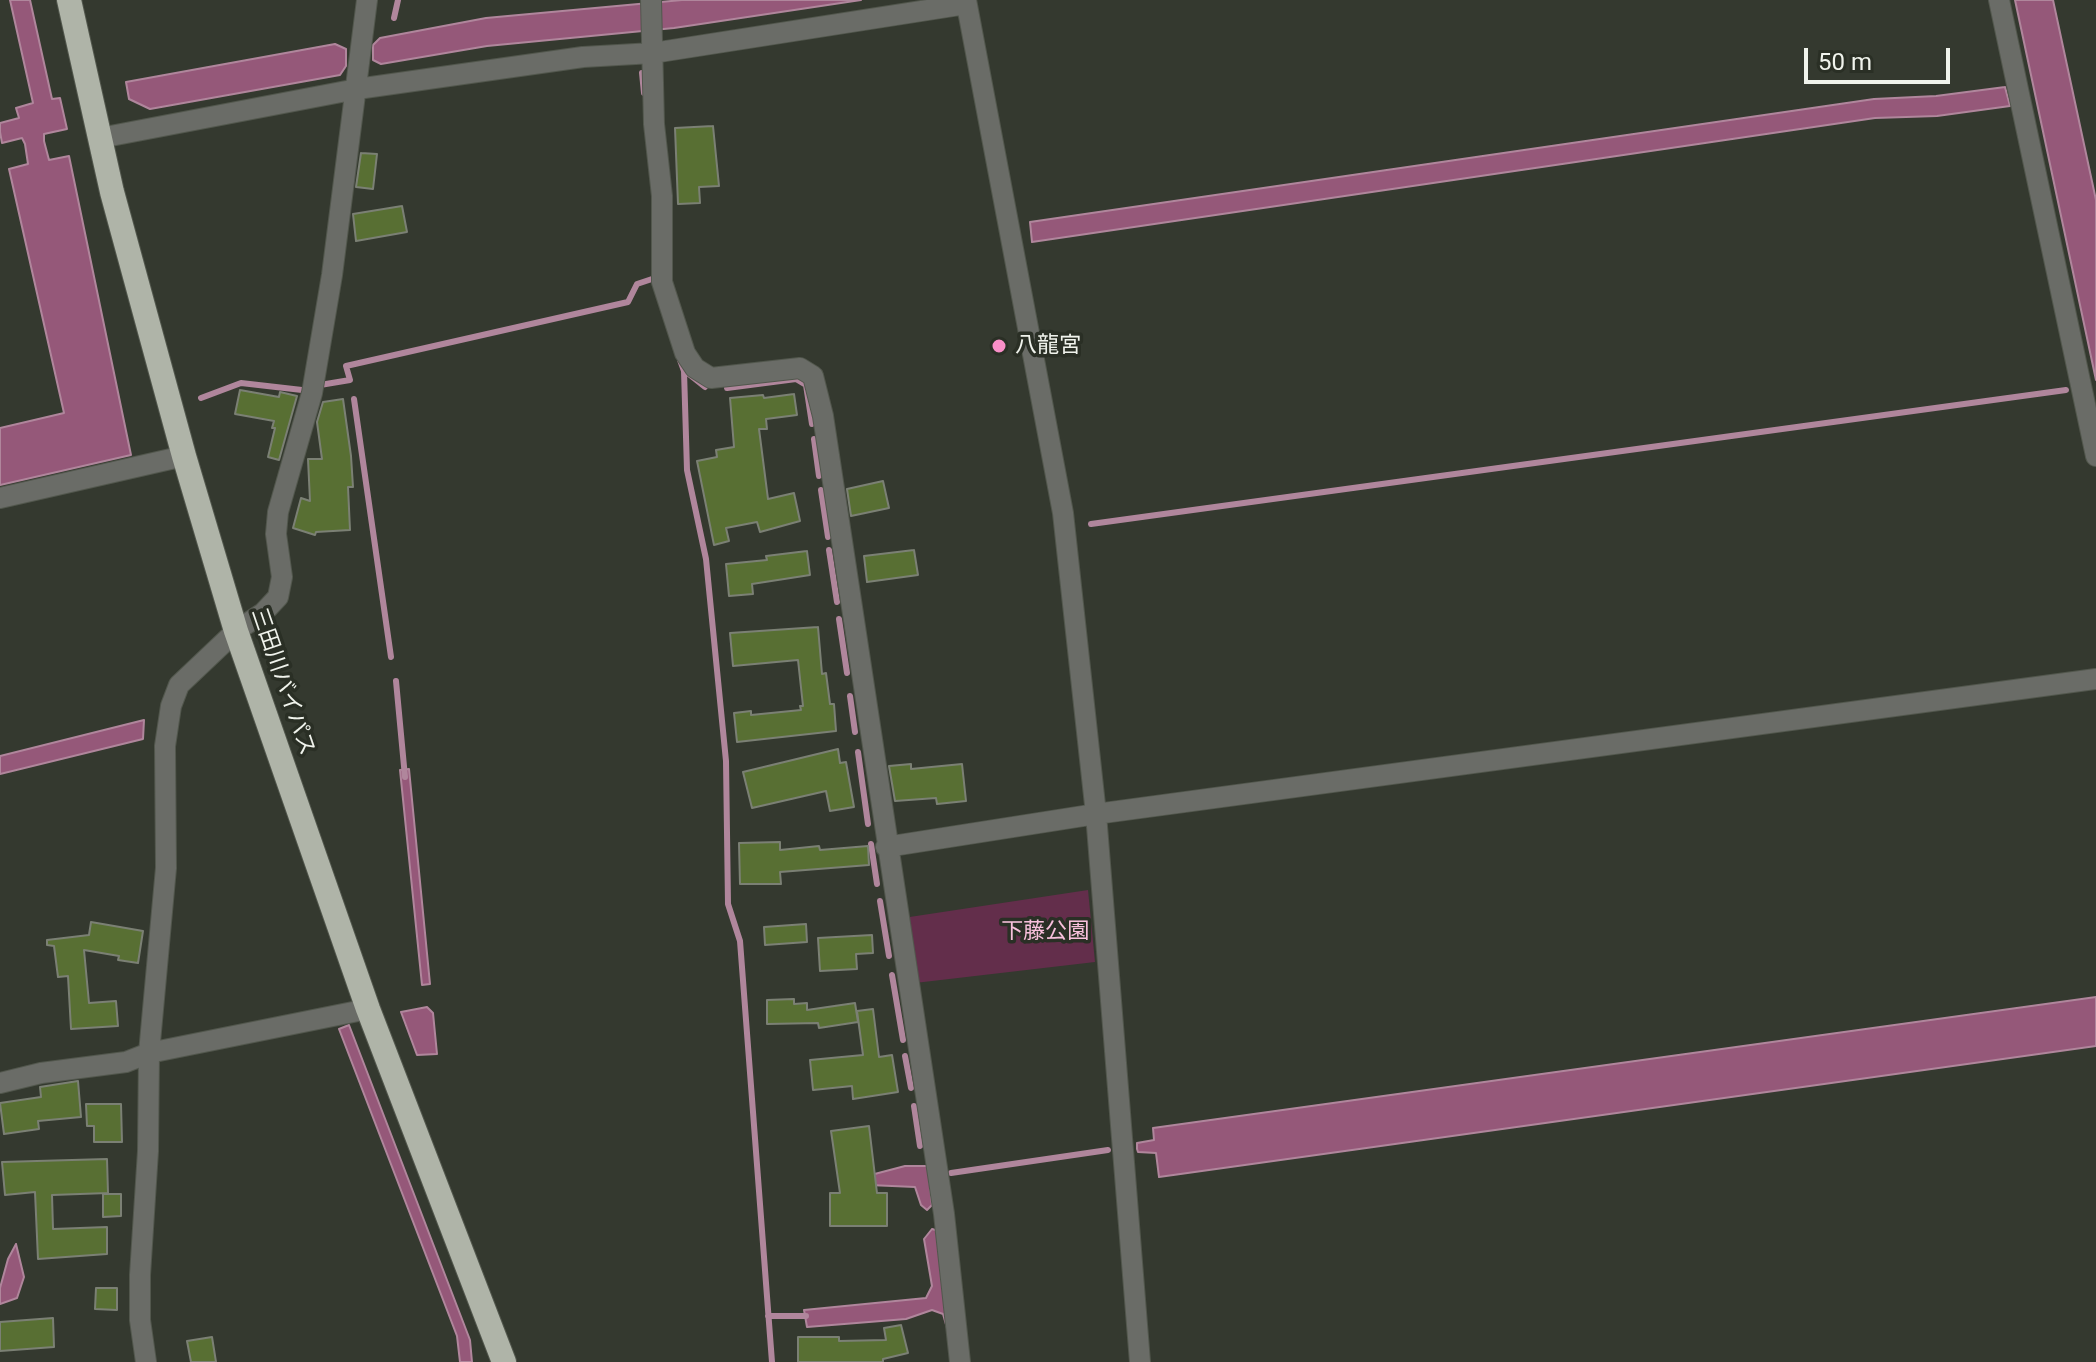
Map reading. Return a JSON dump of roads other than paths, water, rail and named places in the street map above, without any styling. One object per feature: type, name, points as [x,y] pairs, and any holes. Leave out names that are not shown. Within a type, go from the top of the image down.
[{"type":"highway","name":"三田川バイパス","points":[[69,0],[112,192],[184,456],[236,631],[368,1009],[504,1362]]},
{"type":"street","points":[[146,1362],[140,1320],[140,1275],[148,1151],[149,1053],[166,868],[165,746],[171,706],[179,685],[236,631],[263,613],[278,597],[282,577],[276,534],[278,512],[312,393],[332,275],[367,0]]},
{"type":"street","points":[[651,0],[654,124],[662,196],[662,282],[685,353],[695,368],[711,378],[800,368],[813,376],[823,416],[944,1214],[960,1362]]},
{"type":"street","points":[[1999,0],[2096,456]]},
{"type":"street","points":[[100,138],[357,89],[966,2],[1063,513],[1096,814],[1140,1362]]},
{"type":"street","points":[[0,498],[184,456]]},
{"type":"street","points":[[886,847],[1096,814],[2096,679]]},
{"type":"street","points":[[0,1083],[41,1073],[126,1062],[149,1053],[368,1009]]},
{"type":"waterway","points":[[394,18],[398,0]]},
{"type":"waterway","points":[[642,73],[644,93]]},
{"type":"waterway","points":[[320,385],[350,380],[346,366],[628,302],[637,284],[652,279]]},
{"type":"waterway","points":[[680,360],[684,371],[687,470],[706,559],[726,761],[728,904],[740,941],[772,1362]]},
{"type":"waterway","points":[[690,375],[705,387]]},
{"type":"waterway","points":[[727,388],[796,379],[806,385],[812,424]]},
{"type":"waterway","points":[[201,398],[241,383],[302,390]]},
{"type":"waterway","points":[[1091,524],[2066,390]]},
{"type":"waterway","points":[[354,399],[391,657]]},
{"type":"waterway","points":[[814,439],[819,476]]},
{"type":"waterway","points":[[821,490],[828,537]]},
{"type":"waterway","points":[[829,550],[837,602]]},
{"type":"waterway","points":[[839,619],[847,673]]},
{"type":"waterway","points":[[396,681],[405,777]]},
{"type":"waterway","points":[[850,696],[855,732]]},
{"type":"waterway","points":[[858,752],[868,824]]},
{"type":"waterway","points":[[871,844],[877,884]]},
{"type":"waterway","points":[[880,901],[889,956]]},
{"type":"waterway","points":[[892,975],[903,1040]]},
{"type":"waterway","points":[[905,1056],[911,1088]]},
{"type":"waterway","points":[[914,1106],[920,1146]]},
{"type":"waterway","points":[[951,1173],[1108,1150]]},
{"type":"waterway","points":[[768,1316],[806,1316]]},
{"type":"place","name":"八龍宮","points":[[999,346]]},
{"type":"park label","name":"下藤公園","points":[[1045,932]]}]
